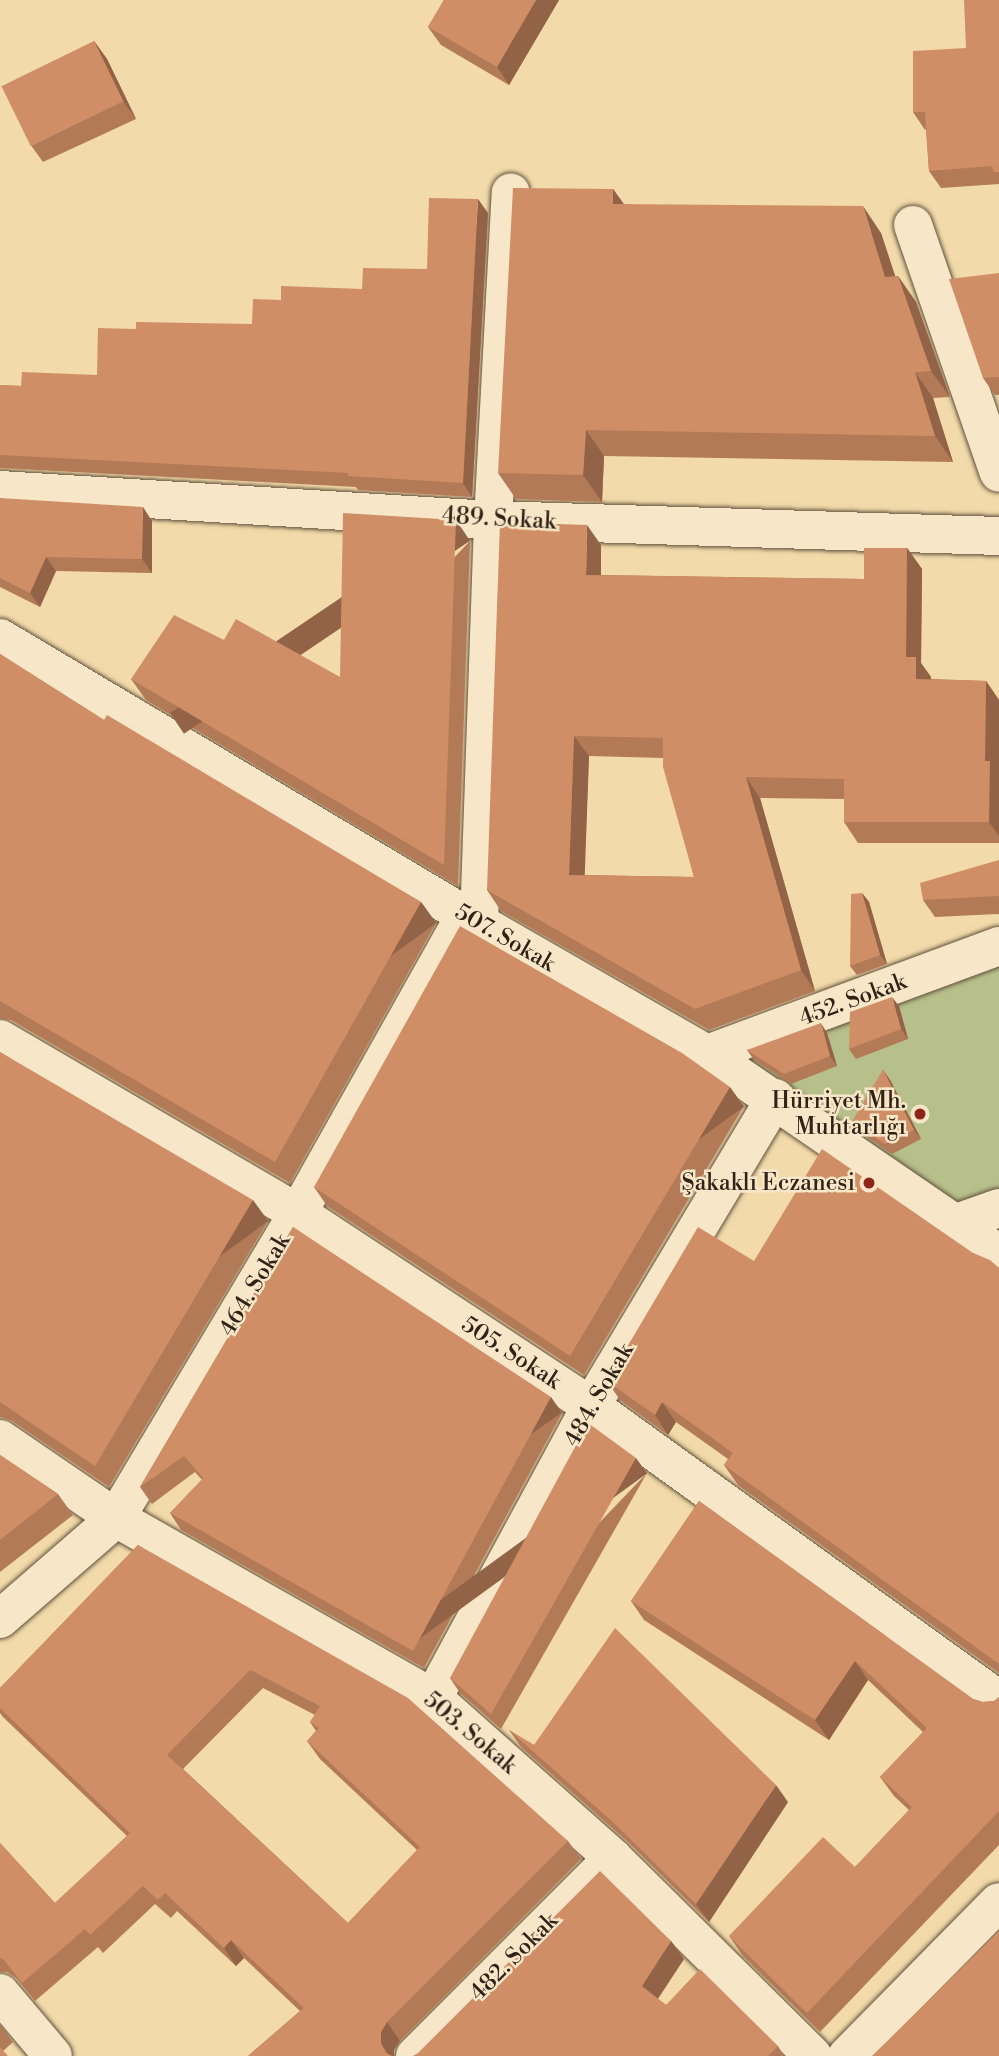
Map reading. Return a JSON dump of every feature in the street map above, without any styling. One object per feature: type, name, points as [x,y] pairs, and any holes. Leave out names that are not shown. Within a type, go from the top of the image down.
[{"type":"street","points":[[472,919],[511,192]]},
{"type":"street","points":[[913,225],[999,473]]},
{"type":"street","name":"489. Sokak","points":[[0,490],[493,520],[999,536]]},
{"type":"street","name":"507. Sokak","points":[[0,638],[472,919],[707,1054],[775,1098],[999,1254]]},
{"type":"street","name":"464. Sokak","points":[[0,1619],[116,1518],[472,919]]},
{"type":"street","name":"452. Sokak","points":[[707,1054],[999,946]]},
{"type":"street","name":"505. Sokak","points":[[0,1039],[298,1213],[591,1406],[999,1700]]},
{"type":"street","name":"484. Sokak","points":[[433,1698],[591,1406],[775,1098]]},
{"type":"street","points":[[954,1224],[999,1208]]},
{"type":"street","name":"503. Sokak","points":[[0,1439],[116,1518],[433,1698],[613,1858],[813,2056]]},
{"type":"street","name":"482. Sokak","points":[[415,2056],[613,1858]]},
{"type":"street","points":[[847,2056],[999,1902]]},
{"type":"street","points":[[0,1993],[53,2056]]},
{"type":"green space","points":[[999,946],[999,1208],[954,1224],[707,1054]]},
{"type":"building","points":[[444,0],[536,0],[497,67],[428,27]]},
{"type":"building","points":[[964,0],[999,0],[999,172],[994,172],[992,166],[929,171],[925,112],[913,112],[913,51],[966,48]]},
{"type":"building","points":[[94,41],[123,101],[31,146],[1,86]]},
{"type":"building","points":[[513,188],[613,189],[613,204],[863,206],[885,277],[898,276],[931,371],[915,372],[935,436],[586,430],[583,475],[498,473]]},
{"type":"building","points":[[429,198],[478,199],[463,483],[348,476],[348,473],[0,455],[0,385],[21,386],[22,372],[97,375],[98,328],[136,329],[136,322],[252,324],[253,299],[281,300],[281,286],[362,289],[363,268],[427,269]]},
{"type":"building","points":[[999,273],[999,377],[983,378],[949,279]]},
{"type":"building","points":[[0,498],[143,507],[142,559],[46,557],[30,593],[0,578]]},
{"type":"building","points":[[343,513],[456,520],[444,865],[131,679],[174,615],[224,640],[236,619],[340,677]]},
{"type":"building","points":[[500,522],[587,525],[586,575],[864,579],[864,548],[907,548],[906,657],[916,657],[916,679],[986,681],[985,761],[990,761],[989,822],[844,822],[844,779],[746,777],[801,970],[695,1009],[487,890]],"holes":[[[574,736],[663,738],[663,767],[694,877],[569,875]]]},
{"type":"building","points":[[0,654],[104,720],[107,715],[421,902],[275,1162],[0,1001]]},
{"type":"building","points":[[999,860],[999,896],[923,900],[920,883]]},
{"type":"building","points":[[862,893],[880,955],[850,966],[851,894]]},
{"type":"building","points":[[460,926],[682,1053],[730,1087],[570,1356],[314,1187]]},
{"type":"building","points":[[892,997],[901,1029],[849,1049],[850,1012]]},
{"type":"building","points":[[821,1023],[830,1056],[784,1074],[747,1050]]},
{"type":"building","points":[[0,1052],[253,1200],[95,1466],[0,1402]]},
{"type":"building","points":[[883,1070],[914,1130],[885,1144],[852,1122]]},
{"type":"building","points":[[822,1149],[999,1268],[999,1664],[724,1465],[733,1453],[662,1402],[655,1415],[607,1381],[698,1227],[754,1261]]},
{"type":"building","points":[[293,1227],[551,1397],[413,1651],[170,1513],[203,1478],[184,1456],[140,1487]]},
{"type":"building","points":[[588,1423],[636,1458],[491,1714],[450,1678]]},
{"type":"building","points":[[0,1455],[58,1494],[0,1540]]},
{"type":"building","points":[[699,1501],[973,1699],[983,1702],[994,1701],[999,1697],[999,1811],[807,2013],[729,1936],[823,1837],[855,1867],[912,1807],[880,1777],[927,1728],[855,1661],[815,1720],[631,1601]]},
{"type":"building","points":[[138,1545],[408,1698],[568,1841],[387,2022],[381,2032],[381,2043],[386,2053],[392,2056],[248,2056],[304,2008],[231,1940],[224,1948],[165,1893],[158,1900],[143,1886],[90,1935],[85,1929],[22,1983],[0,1958],[0,1843],[55,1903],[130,1833],[0,1708],[0,1688]],"holes":[[[250,1670],[320,1706],[310,1722],[319,1728],[307,1741],[420,1847],[348,1923],[167,1755]]]},
{"type":"building","points":[[615,1628],[776,1785],[696,1904],[615,1824],[509,1730],[534,1745]]},
{"type":"building","points":[[600,1871],[671,1941],[642,1986],[666,2005],[700,1969],[778,2046],[768,2056],[413,2056],[418,2053]]},
{"type":"building","points":[[999,1931],[999,2056],[872,2056]]},
{"type":"building","points":[[0,2047],[8,2056],[0,2056]]},
{"type":"place","name":"Hürriyet Mh. Muhtarlığı","points":[[920,1114]]},
{"type":"place","name":"Şakaklı Eczanesi","points":[[869,1183]]}]
